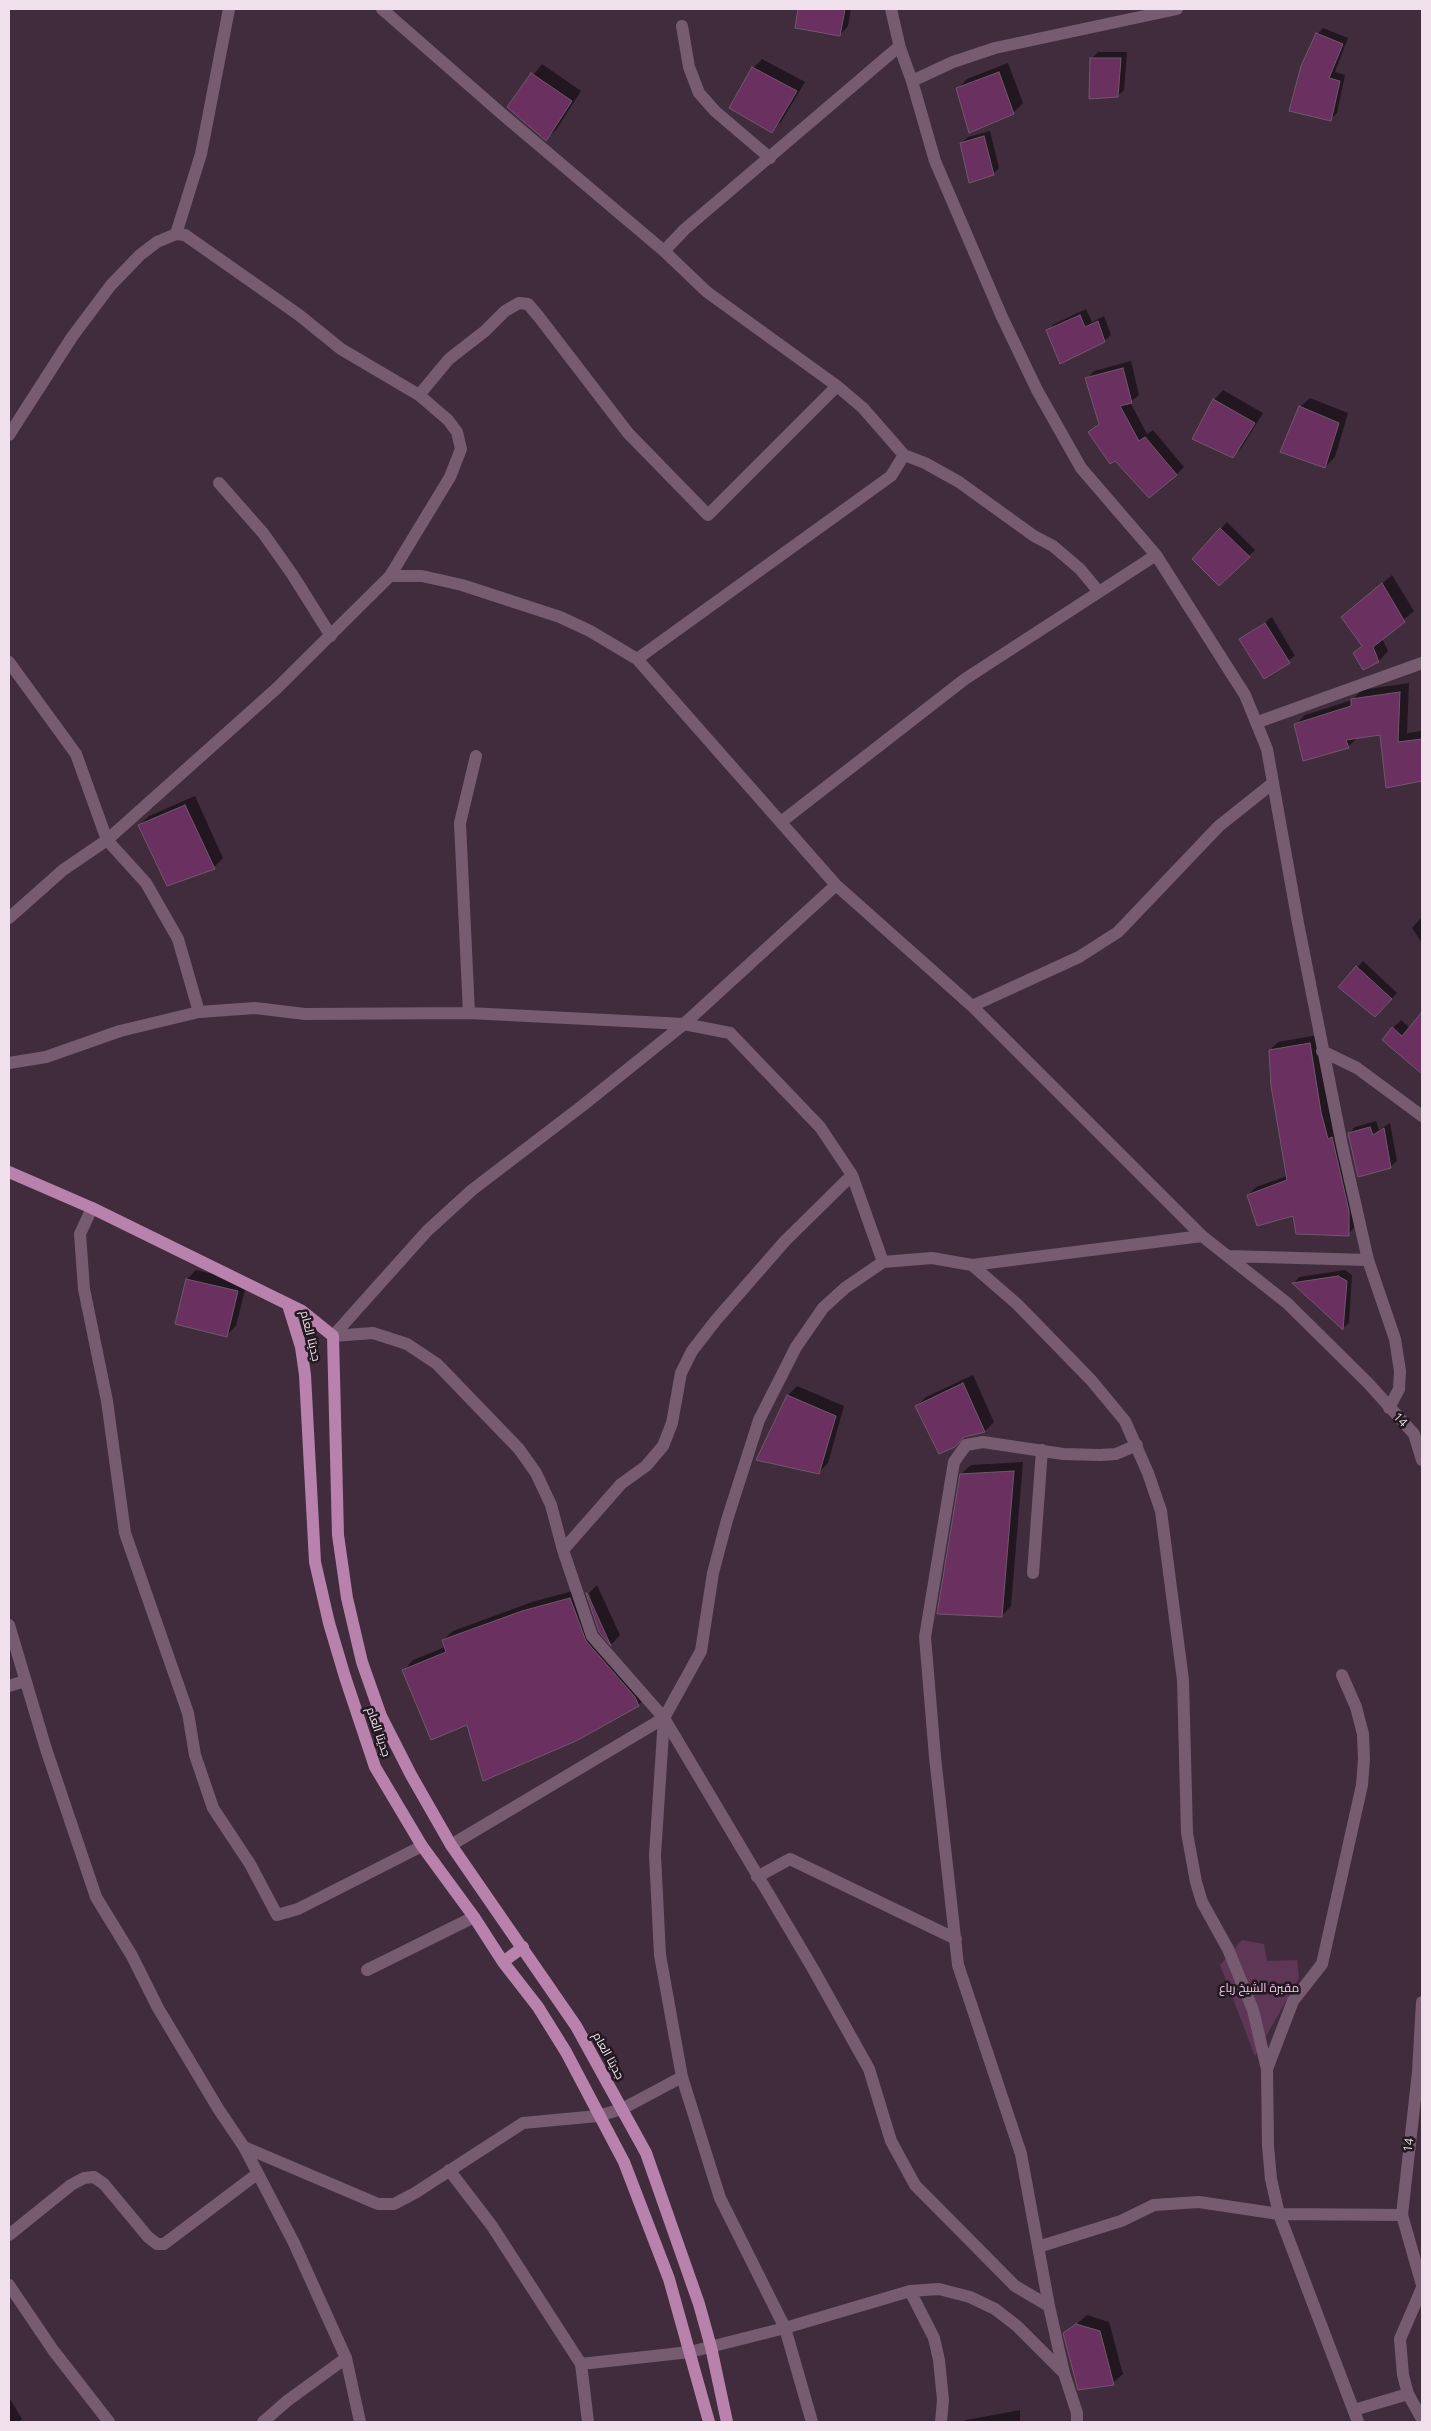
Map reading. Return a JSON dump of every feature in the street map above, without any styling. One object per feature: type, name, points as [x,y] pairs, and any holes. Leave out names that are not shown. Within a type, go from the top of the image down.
[{"type":"main road","points":[[9,1172],[92,1208],[288,1305]]},
{"type":"main road","name":"جديتا العام","points":[[288,1305],[302,1311],[333,1336],[338,1535],[347,1598],[362,1662],[381,1716],[411,1775],[452,1845],[576,2026],[646,2153],[700,2304],[727,2422]]},
{"type":"main road","name":"جديتا العام","points":[[288,1305],[301,1347],[305,1375],[315,1562],[329,1623],[375,1767],[422,1846],[474,1916],[503,1962],[538,2007],[557,2037],[624,2162],[669,2279],[709,2422]]},
{"type":"main road","points":[[503,1962],[523,1947]]},
{"type":"street","points":[[176,234],[201,154],[229,9]]},
{"type":"street","points":[[382,9],[502,114],[664,251],[706,292],[837,386],[863,408],[904,455],[926,463],[959,482],[1034,536],[1053,546],[1080,569],[1099,592]]},
{"type":"street","points":[[890,9],[935,161],[1002,317],[1037,390],[1081,468],[1156,555],[1245,695],[1258,722],[1267,750],[1322,1051],[1368,1260],[1395,1339],[1400,1371],[1399,1389],[1389,1408]]},
{"type":"street","points":[[912,81],[953,62],[996,48],[1178,9]]},
{"type":"street","points":[[682,26],[689,67],[699,93],[715,111],[770,158]]},
{"type":"street","points":[[664,251],[685,228],[770,158],[895,50],[900,48]]},
{"type":"street","points":[[9,435],[72,337],[111,285],[140,255],[157,242],[176,234],[185,235],[197,242],[299,315],[341,349],[420,396],[448,420],[457,432],[460,449],[450,477],[390,576],[276,689],[107,840],[63,870],[9,918]]},
{"type":"street","points":[[420,396],[449,359],[486,331],[505,311],[520,303],[528,304],[628,433],[708,515],[837,386]]},
{"type":"street","points":[[637,659],[891,476],[904,455]]},
{"type":"street","points":[[219,483],[263,533],[292,574],[331,636]]},
{"type":"street","points":[[781,822],[966,679],[1156,555]]},
{"type":"street","name":"14","points":[[390,576],[422,576],[462,584],[513,600],[590,631],[637,659],[836,885],[972,1006],[1202,1236],[1287,1303],[1368,1383],[1414,1434],[1422,1460]]},
{"type":"street","points":[[9,662],[76,754],[107,840],[146,883],[178,939],[199,1012]]},
{"type":"street","points":[[1258,722],[1422,663]]},
{"type":"street","points":[[469,1013],[460,823],[476,756]]},
{"type":"street","points":[[972,1006],[1079,958],[1118,932],[1219,826],[1273,783]]},
{"type":"street","points":[[333,1336],[427,1230],[472,1190],[582,1106],[684,1024],[836,885]]},
{"type":"street","points":[[9,1062],[46,1057],[120,1031],[199,1012],[255,1008],[305,1014],[469,1013],[684,1024],[730,1034],[820,1127],[852,1175],[883,1262]]},
{"type":"street","points":[[1322,1051],[1357,1068],[1422,1116]]},
{"type":"street","points":[[562,1550],[622,1484],[646,1466],[663,1446],[672,1423],[681,1373],[692,1351],[785,1241],[852,1175]]},
{"type":"street","points":[[92,1208],[80,1234],[84,1289],[107,1401],[125,1533],[188,1713],[195,1755],[213,1808],[250,1864],[277,1915],[298,1908],[422,1846]]},
{"type":"street","points":[[812,2422],[785,2328],[720,2198],[682,2077],[660,1955],[655,1855],[664,1718],[700,1651],[713,1572],[727,1520],[759,1420],[778,1379],[796,1347],[823,1308],[845,1288],[883,1262],[932,1258],[972,1265],[1202,1236]]},
{"type":"street","points":[[1227,1256],[1368,1260]]},
{"type":"street","points":[[972,1265],[1017,1304],[1091,1380],[1125,1421],[1137,1445],[1161,1511],[1183,1680],[1187,1833],[1194,1873],[1202,1902],[1228,1948],[1253,2010],[1267,2069],[1268,2146],[1271,2179],[1279,2214],[1358,2422]]},
{"type":"street","points":[[333,1336],[373,1333],[406,1344],[437,1364],[520,1449],[536,1473],[551,1505],[562,1550],[592,1636],[664,1718],[812,1967],[869,2069],[891,2141],[915,2185],[1016,2286],[1049,2306]]},
{"type":"street","points":[[1076,2422],[1077,2413],[1064,2373],[1049,2306],[1021,2154],[958,1965],[935,1758],[925,1637],[954,1462],[966,1445],[983,1442],[1063,1454],[1108,1455],[1116,1454],[1137,1445]]},
{"type":"street","points":[[1033,1573],[1042,1450]]},
{"type":"street","points":[[9,1624],[46,1749],[96,1897],[132,1956],[158,2008],[244,2148],[294,2242],[346,2358],[360,2422]]},
{"type":"street","points":[[1267,2069],[1293,2001],[1322,1964],[1362,1785],[1363,1734],[1356,1707],[1342,1675]]},
{"type":"street","points":[[9,1686],[26,1682]]},
{"type":"street","points":[[452,1845],[664,1718]]},
{"type":"street","points":[[757,1877],[790,1859],[956,1939]]},
{"type":"street","points":[[367,1970],[474,1916]]},
{"type":"street","name":"14","points":[[1422,2002],[1420,2071],[1402,2215],[1422,2287]]},
{"type":"street","points":[[244,2148],[378,2204],[394,2204],[523,2123],[598,2116],[622,2109],[682,2077]]},
{"type":"street","points":[[449,2170],[492,2226],[580,2364],[588,2422]]},
{"type":"street","points":[[9,2235],[71,2185],[84,2178],[94,2177],[104,2184],[148,2237],[157,2244],[164,2244],[257,2174]]},
{"type":"street","points":[[1038,2248],[1121,2221],[1154,2205],[1199,2202],[1279,2214],[1402,2215]]},
{"type":"street","points":[[9,2285],[53,2350],[109,2422]]},
{"type":"street","points":[[1422,2287],[1400,2339],[1403,2375],[1408,2394],[1422,2419]]},
{"type":"street","points":[[580,2364],[690,2352],[785,2328],[910,2292],[939,2289],[970,2296],[995,2309],[1017,2326],[1064,2373]]},
{"type":"street","points":[[910,2292],[934,2338],[940,2360],[941,2422]]},
{"type":"street","points":[[263,2422],[286,2401],[346,2358]]},
{"type":"street","points":[[1354,2410],[1408,2394]]},
{"type":"green space","name":"مقبرة الشيخ رباع","points":[[1242,1940],[1264,1944],[1267,1961],[1297,1960],[1299,1978],[1255,2056],[1220,1965]]},
{"type":"building","points":[[798,9],[845,9],[840,36],[795,28]]},
{"type":"building","points":[[1316,33],[1343,44],[1329,78],[1340,81],[1331,121],[1289,111],[1301,66]]},
{"type":"building","points":[[1090,58],[1121,58],[1118,97],[1089,99]]},
{"type":"building","points":[[752,67],[797,91],[772,133],[729,108]]},
{"type":"building","points":[[999,72],[1014,114],[969,133],[956,88]]},
{"type":"building","points":[[531,73],[572,101],[546,141],[507,107]]},
{"type":"building","points":[[984,136],[994,175],[969,183],[960,143]]},
{"type":"building","points":[[1080,315],[1085,327],[1098,321],[1105,342],[1060,364],[1046,330]]},
{"type":"building","points":[[1123,368],[1132,403],[1120,406],[1139,441],[1145,437],[1177,475],[1149,498],[1115,461],[1110,464],[1088,432],[1099,424],[1085,378]]},
{"type":"building","points":[[1213,399],[1255,423],[1233,458],[1192,439]]},
{"type":"building","points":[[1299,406],[1339,423],[1325,468],[1280,452]]},
{"type":"building","points":[[1220,528],[1250,557],[1219,586],[1192,559]]},
{"type":"building","points":[[1382,583],[1405,622],[1373,647],[1379,662],[1363,670],[1353,653],[1362,646],[1341,617]]},
{"type":"building","points":[[1265,623],[1290,663],[1264,679],[1239,639]]},
{"type":"building","points":[[1400,692],[1398,742],[1422,739],[1422,781],[1386,788],[1380,735],[1346,740],[1349,748],[1303,761],[1294,724],[1351,706],[1351,699]]},
{"type":"building","points":[[185,805],[215,869],[167,886],[138,825]]},
{"type":"building","points":[[1356,966],[1392,999],[1375,1017],[1338,987]]},
{"type":"building","points":[[1422,1012],[1422,1074],[1382,1040],[1392,1027],[1402,1036]]},
{"type":"building","points":[[1310,1043],[1321,1112],[1328,1139],[1332,1137],[1349,1211],[1349,1236],[1296,1234],[1293,1216],[1257,1226],[1247,1195],[1287,1180],[1271,1086],[1269,1050]]},
{"type":"building","points":[[1370,1127],[1373,1135],[1384,1128],[1391,1168],[1358,1177],[1348,1133]]},
{"type":"building","points":[[1338,1276],[1347,1281],[1343,1330],[1292,1283]]},
{"type":"building","points":[[186,1279],[238,1291],[227,1337],[175,1324]]},
{"type":"building","points":[[963,1383],[985,1432],[964,1437],[955,1447],[939,1454],[915,1406]]},
{"type":"building","points":[[787,1395],[836,1416],[819,1474],[756,1460]]},
{"type":"building","points":[[1014,1471],[1002,1617],[937,1614],[960,1474]]},
{"type":"building","points":[[587,1593],[611,1646],[599,1632]]},
{"type":"building","points":[[570,1598],[586,1641],[635,1697],[639,1706],[576,1741],[483,1781],[467,1725],[431,1740],[402,1670],[446,1652],[442,1640],[522,1611]]},
{"type":"building","points":[[1076,2324],[1100,2331],[1114,2385],[1078,2390],[1063,2333]]}]
